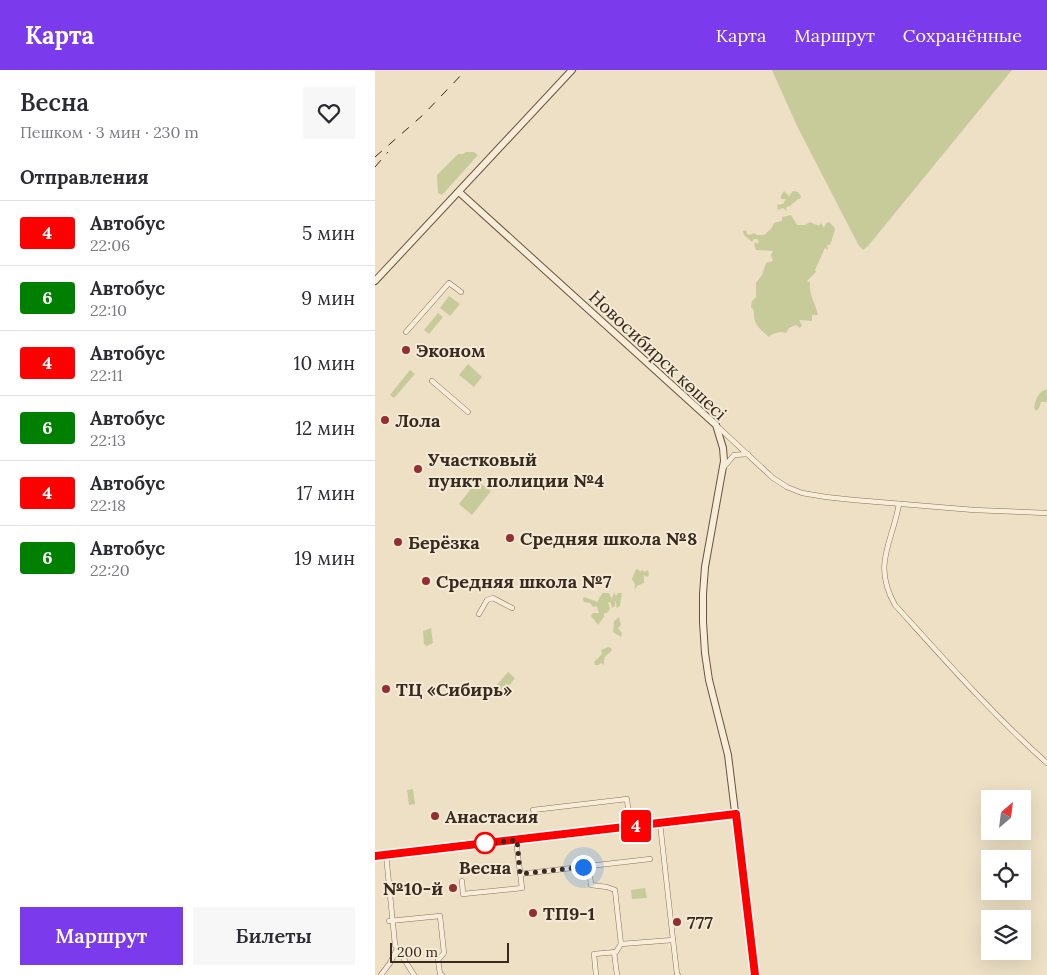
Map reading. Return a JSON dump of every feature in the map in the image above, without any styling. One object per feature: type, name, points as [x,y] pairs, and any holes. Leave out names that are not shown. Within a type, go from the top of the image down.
[{"type":"main road","points":[[375,281],[572,70]]},
{"type":"main road","name":"Новосибирск көшесі","points":[[459,192],[716,426],[723,448],[723,468],[705,567],[702,604],[703,622],[706,664],[728,756],[755,975]]},
{"type":"main road","points":[[375,856],[736,814]]},
{"type":"street","points":[[406,332],[449,283],[461,292]]},
{"type":"street","points":[[432,381],[468,412]]},
{"type":"street","points":[[716,426],[773,478],[787,487],[801,492],[826,498],[986,511],[1047,513]]},
{"type":"street","points":[[723,468],[734,455],[748,454]]},
{"type":"street","points":[[899,504],[897,518],[886,550],[884,570],[887,589],[895,605],[988,706],[1047,763]]},
{"type":"street","points":[[479,614],[487,600],[493,598],[512,608]]},
{"type":"street","points":[[533,810],[627,799],[630,827]]},
{"type":"street","points":[[660,823],[678,975]]},
{"type":"street","points":[[462,881],[463,894],[522,888],[517,840]]},
{"type":"street","points":[[386,854],[391,921],[397,949],[414,975]]},
{"type":"street","points":[[520,874],[650,859]]},
{"type":"street","points":[[589,866],[591,885],[615,890],[621,944],[616,952],[594,954],[596,975]]},
{"type":"street","points":[[391,921],[440,916],[444,953],[438,960],[440,974],[442,975]]},
{"type":"street","points":[[621,944],[673,940]]},
{"type":"street","points":[[381,975],[397,949]]},
{"type":"street","points":[[614,952],[617,975]]},
{"type":"green space","points":[[772,70],[1012,70],[863,250],[859,246],[797,126]]},
{"type":"green space","points":[[474,152],[478,155],[442,195],[438,193],[437,175],[458,154]]},
{"type":"green space","points":[[784,191],[789,196],[793,191],[798,192],[801,196],[800,199],[786,207],[787,211],[783,208],[778,210],[777,205],[783,204],[786,199],[781,199]]},
{"type":"green space","points":[[791,215],[797,225],[805,225],[810,222],[819,226],[821,223],[824,228],[826,223],[829,222],[835,229],[830,245],[827,245],[828,250],[825,248],[815,270],[816,272],[807,281],[810,282],[811,295],[818,315],[812,315],[812,321],[799,320],[802,325],[800,328],[796,325],[789,328],[786,333],[772,334],[769,337],[757,326],[754,311],[751,307],[752,301],[756,297],[756,283],[762,275],[766,263],[773,261],[771,255],[773,251],[756,250],[754,244],[759,242],[757,239],[754,239],[752,242],[744,235],[743,231],[746,230],[749,235],[754,233],[764,235],[771,229],[774,223],[782,221],[782,217]]},
{"type":"green space","points":[[449,296],[460,304],[450,316],[440,308]]},
{"type":"green space","points":[[438,313],[443,317],[429,334],[424,330]]},
{"type":"green space","points":[[468,364],[482,377],[474,387],[459,375]]},
{"type":"green space","points":[[410,370],[415,374],[394,398],[390,395]]},
{"type":"green space","points":[[1047,389],[1047,402],[1041,402],[1036,411],[1034,408],[1039,394]]},
{"type":"green space","points":[[477,481],[491,491],[472,515],[459,504]]},
{"type":"green space","points":[[636,569],[640,572],[648,570],[649,575],[647,577],[644,575],[644,583],[637,586],[634,590],[635,585],[632,579]]},
{"type":"green space","points":[[614,592],[616,596],[618,593],[622,593],[620,606],[617,608],[615,600],[615,606],[612,608],[611,603],[608,602],[610,609],[607,613],[604,613],[604,617],[598,625],[591,616],[593,613],[599,613],[597,606],[593,607],[590,603],[584,602],[583,599],[584,597],[598,602],[603,593],[609,593],[612,599]]},
{"type":"green space","points":[[619,617],[621,625],[618,628],[622,633],[621,637],[613,632],[614,621]]},
{"type":"green space","points":[[431,628],[433,643],[427,646],[424,644],[423,631]]},
{"type":"green space","points":[[608,647],[612,650],[605,657],[604,665],[601,663],[595,665],[594,662],[602,654],[601,650]]},
{"type":"green space","points":[[508,672],[515,678],[504,692],[496,686]]},
{"type":"green space","points":[[413,789],[415,804],[409,805],[407,790]]},
{"type":"green space","points":[[645,888],[647,898],[632,899],[631,890]]},
{"type":"railway","points":[[375,157],[423,115],[466,70]]},
{"type":"railway","points":[[375,167],[388,152]]},
{"type":"bus line","name":"4","points":[[375,856],[595,832],[736,814],[755,975]]},
{"type":"place","name":"Эконом","points":[[406,350]]},
{"type":"place","name":"Лола","points":[[385,420]]},
{"type":"place","name":"Участковый пункт полиции №4","points":[[418,469]]},
{"type":"place","name":"Средняя школа №8","points":[[510,538]]},
{"type":"place","name":"Берёзка","points":[[398,542]]},
{"type":"place","name":"Средняя школа №7","points":[[426,581]]},
{"type":"place","name":"ТЦ «Сибирь»","points":[[386,689]]},
{"type":"place","name":"Анастасия","points":[[435,816]]},
{"type":"place","name":"Весна","points":[[485,843]]},
{"type":"place","name":"№10-й","points":[[453,888]]},
{"type":"place","name":"ТП9-1","points":[[533,913]]},
{"type":"place","name":"777","points":[[677,922]]},
{"type":"route","points":[[485,843],[481,844],[517,840],[520,874],[583,867]]}]
